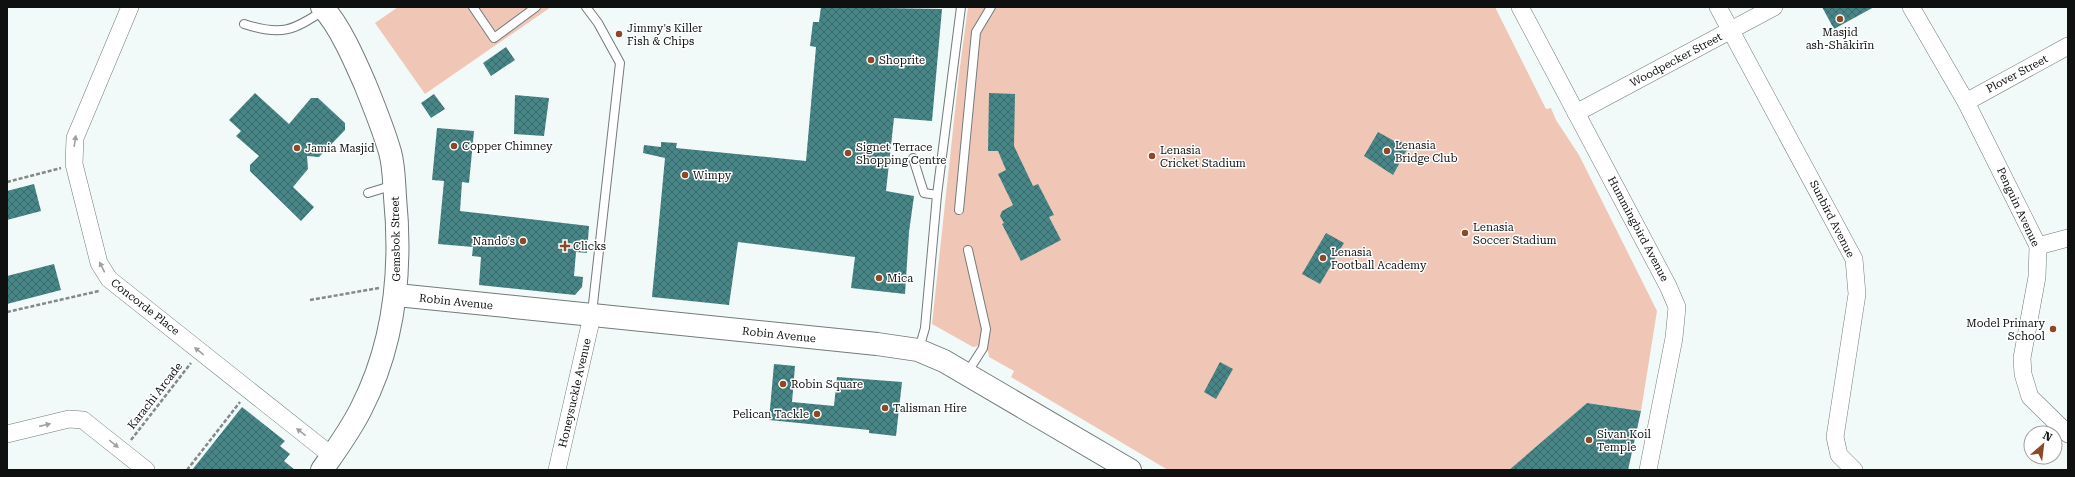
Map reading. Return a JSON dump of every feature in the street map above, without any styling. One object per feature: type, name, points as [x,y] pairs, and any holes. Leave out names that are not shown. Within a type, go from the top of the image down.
[{"type":"street","name":"Concorde Place","points":[[130,7],[75,138],[74,164],[99,263],[109,279],[249,391],[327,463]]},
{"type":"street","name":"Hummingbird Avenue","points":[[1520,7],[1668,286],[1676,307],[1674,338],[1648,470]]},
{"type":"street","name":"Sunbird Avenue","points":[[1718,7],[1854,260],[1857,279],[1857,294],[1835,437],[1839,456],[1854,470]]},
{"type":"street","name":"Woodpecker Street","points":[[1576,113],[1774,7]]},
{"type":"street","name":"Penguin Avenue","points":[[1911,7],[1966,102],[2038,246],[2037,277],[2023,352],[2023,374],[2030,397],[2068,434]]},
{"type":"street","name":"Gemsbok Street","points":[[325,8],[346,44],[378,114],[390,153],[394,185],[398,253],[391,291],[388,332],[372,385],[352,427],[327,463]]},
{"type":"street","name":"Plover Street","points":[[1966,102],[2068,46]]},
{"type":"street","points":[[2038,246],[2068,238]]},
{"type":"street","name":"Robin Avenue","points":[[391,291],[592,316],[877,344],[918,350],[935,356],[967,374],[1130,470]]},
{"type":"street","name":"Honeysuckle Avenue","points":[[557,470],[592,316]]},
{"type":"street","points":[[7,434],[69,420],[83,420],[146,470]]},
{"type":"lane","points":[[473,7],[494,38],[536,7]]},
{"type":"lane","points":[[586,7],[598,23],[620,62],[592,316]]},
{"type":"lane","points":[[918,350],[925,328],[937,196],[961,7]]},
{"type":"lane","points":[[959,210],[976,32],[991,7]]},
{"type":"lane","points":[[244,24],[265,31],[289,30],[300,26],[325,8]]},
{"type":"lane","points":[[913,158],[924,193],[937,196]]},
{"type":"lane","points":[[368,193],[394,185]]},
{"type":"lane","points":[[967,374],[983,348],[986,329],[968,250]]},
{"type":"path","points":[[7,182],[60,168]]},
{"type":"path","points":[[7,312],[102,290]]},
{"type":"path","points":[[310,300],[391,291]]},
{"type":"path","name":"Karachi Arcade","points":[[122,451],[200,352]]},
{"type":"path","points":[[186,470],[249,391]]},
{"type":"shaded area","points":[[398,7],[551,7],[425,94],[375,23]]},
{"type":"shaded area","points":[[968,7],[1495,7],[1546,109],[1551,108],[1556,120],[1579,155],[1657,311],[1641,411],[1587,403],[1509,470],[1168,470],[1011,377],[1014,371],[989,357],[988,351],[978,346],[973,347],[932,324],[959,74]]},
{"type":"building","name":"Signet Terrace Shopping Centre","points":[[821,7],[942,9],[932,121],[894,118],[886,191],[914,196],[909,232],[905,294],[851,288],[855,257],[738,242],[729,305],[652,297],[665,158],[643,153],[644,145],[661,147],[661,142],[677,143],[676,148],[806,161],[816,47],[810,46],[813,22],[819,22]]},
{"type":"building","name":"Masjid ash-Shākirīn","points":[[1822,7],[1874,7],[1834,29]]},
{"type":"building","points":[[506,47],[515,60],[491,76],[483,63]]},
{"type":"building","points":[[255,93],[289,124],[311,98],[318,98],[345,123],[345,130],[319,157],[307,156],[308,169],[293,187],[314,207],[301,221],[250,171],[250,165],[259,156],[236,136],[241,131],[229,120]]},
{"type":"building","points":[[989,93],[1015,94],[1014,146],[1033,186],[1038,184],[1054,215],[1049,217],[1061,240],[1021,261],[1002,224],[1004,223],[1000,216],[1002,211],[1013,205],[998,174],[1006,170],[998,151],[988,151]]},
{"type":"building","points":[[434,94],[445,109],[431,118],[421,103]]},
{"type":"building","points":[[515,95],[549,98],[544,136],[514,134]]},
{"type":"building","points":[[437,128],[474,131],[469,183],[462,182],[460,211],[589,226],[587,253],[576,252],[574,276],[583,277],[582,287],[575,295],[479,285],[481,257],[472,256],[473,247],[438,244],[444,181],[432,180]]},
{"type":"building","name":"Lenasia Bridge Club","points":[[1378,132],[1396,142],[1397,140],[1409,146],[1393,175],[1364,156]]},
{"type":"building","points":[[34,184],[41,211],[7,220],[7,191]]},
{"type":"building","name":"Lenasia Football Academy","points":[[1326,233],[1344,243],[1320,284],[1302,274]]},
{"type":"building","points":[[54,264],[61,290],[7,304],[7,276]]},
{"type":"building","points":[[1220,362],[1233,369],[1216,399],[1204,392]]},
{"type":"building","points":[[774,364],[795,366],[792,402],[834,406],[837,377],[902,382],[896,436],[869,433],[869,430],[769,420]]},
{"type":"building","name":"Sivan Koil Temple","points":[[1587,403],[1641,411],[1628,470],[1509,470]]},
{"type":"building","points":[[242,407],[285,441],[280,446],[290,454],[284,461],[295,470],[192,470]]},
{"type":"place","name":"Masjid ash-Shākirīn","points":[[1840,19]]},
{"type":"place","name":"Jimmy's Killer Fish & Chips","points":[[619,34]]},
{"type":"place","name":"Shoprite","points":[[871,60]]},
{"type":"place","name":"Copper Chimney","points":[[454,146]]},
{"type":"place","name":"Jamia Masjid","points":[[297,148]]},
{"type":"place","name":"Lenasia Bridge Club","points":[[1387,151]]},
{"type":"place","name":"Signet Terrace Shopping Centre","points":[[848,153]]},
{"type":"place","name":"Lenasia Cricket Stadium","points":[[1152,156]]},
{"type":"place","name":"Wimpy","points":[[685,175]]},
{"type":"place","name":"Lenasia Soccer Stadium","points":[[1465,233]]},
{"type":"place","name":"Nando's","points":[[523,241]]},
{"type":"place","name":"Clicks","points":[[565,246]]},
{"type":"place","name":"Lenasia Football Academy","points":[[1323,258]]},
{"type":"place","name":"Mica","points":[[879,278]]},
{"type":"place","name":"Model Primary School","points":[[2053,329]]},
{"type":"place","name":"Robin Square","points":[[783,384]]},
{"type":"place","name":"Talisman Hire","points":[[885,408]]},
{"type":"place","name":"Pelican Tackle","points":[[817,414]]},
{"type":"place","name":"Sivan Koil Temple","points":[[1589,440]]}]
